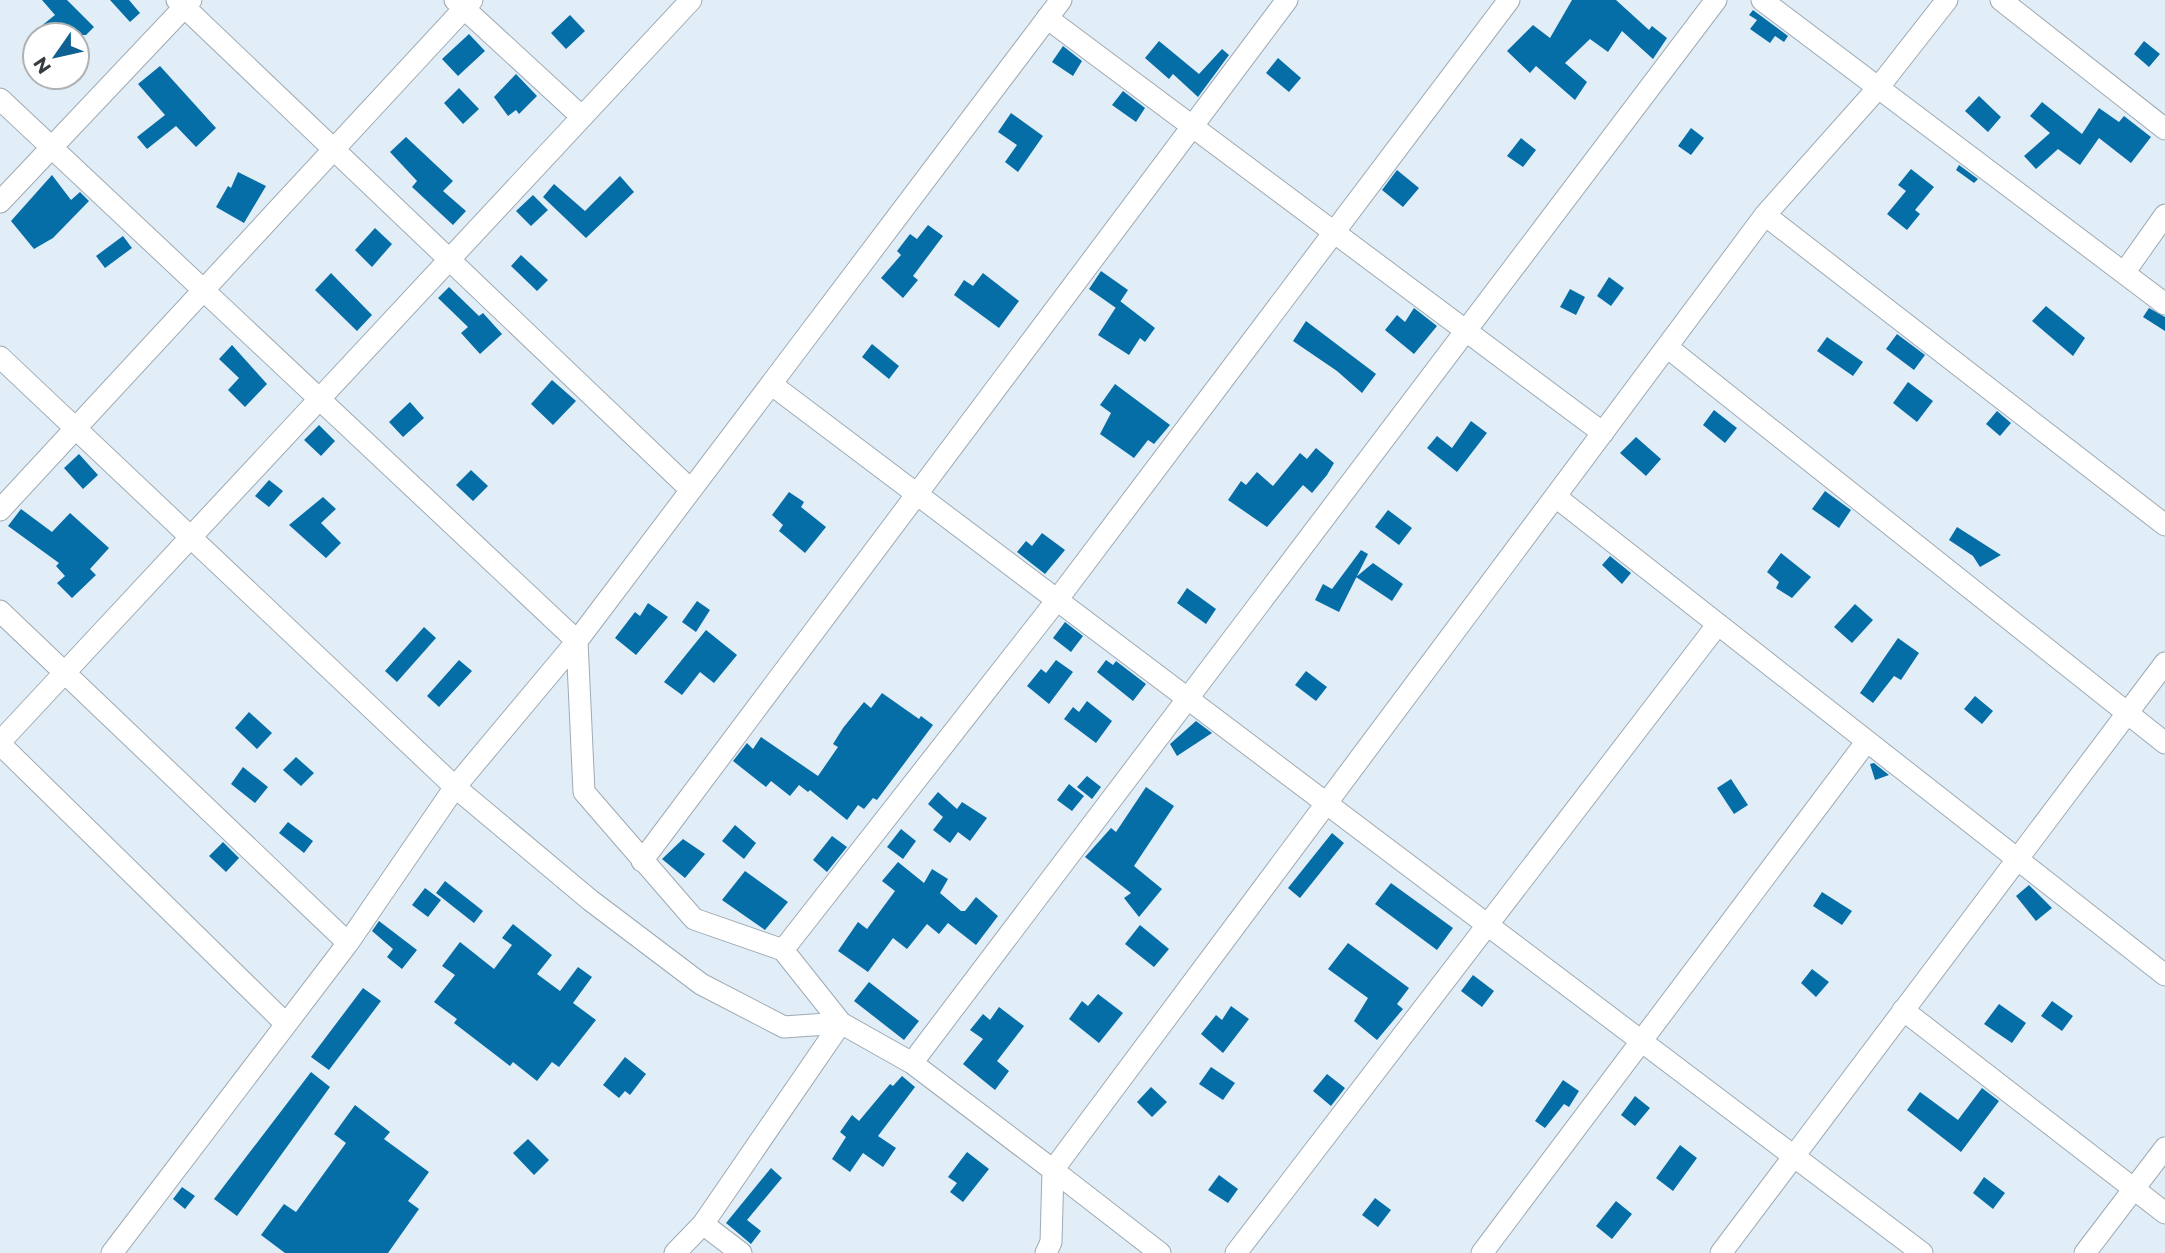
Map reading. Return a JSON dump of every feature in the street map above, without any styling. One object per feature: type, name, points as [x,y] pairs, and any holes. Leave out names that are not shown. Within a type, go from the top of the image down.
[{"type":"street","points":[[286,1024],[0,743],[691,0]]},
{"type":"street","points":[[112,1253],[348,943],[454,788],[577,641],[1061,0]]},
{"type":"street","points":[[642,861],[915,493],[1287,0]]},
{"type":"street","points":[[783,950],[1057,600],[1509,0]]},
{"type":"street","points":[[912,1063],[1716,0]]},
{"type":"street","points":[[1762,0],[2165,304]]},
{"type":"street","points":[[1046,1253],[1051,1242],[1053,1170],[1765,215],[1878,88],[1947,0]]},
{"type":"street","points":[[2001,0],[2165,129]]},
{"type":"street","points":[[0,202],[184,2],[691,490]]},
{"type":"street","points":[[0,510],[334,149],[464,3],[582,117]]},
{"type":"street","points":[[1047,18],[1194,125],[1603,433]]},
{"type":"street","points":[[0,99],[322,398],[577,641],[583,792],[694,919],[783,950],[841,1023],[912,1063],[1160,1253]]},
{"type":"street","points":[[1765,215],[2165,525]]},
{"type":"street","points":[[2124,273],[2165,215]]},
{"type":"street","points":[[1667,347],[2165,743]]},
{"type":"street","points":[[0,357],[454,788],[590,900],[701,984],[784,1027],[841,1023]]},
{"type":"street","points":[[771,384],[1922,1253]]},
{"type":"street","points":[[1556,497],[2165,975]]},
{"type":"street","points":[[0,611],[348,943]]},
{"type":"street","points":[[1237,1253],[1718,624]]},
{"type":"street","points":[[1721,1253],[2165,663]]},
{"type":"street","points":[[1482,1253],[1867,741]]},
{"type":"street","points":[[1903,1010],[2165,1213]]},
{"type":"street","points":[[675,1253],[703,1224],[841,1023]]},
{"type":"street","points":[[2085,1253],[2165,1148]]},
{"type":"street","points":[[703,1224],[741,1253]]},
{"type":"building","points":[[42,0],[67,0],[88,21],[48,21],[55,15]]},
{"type":"building","points":[[110,0],[129,0],[140,13],[130,22]]},
{"type":"building","points":[[1572,0],[1616,0],[1649,30],[1652,26],[1667,38],[1653,59],[1622,31],[1608,52],[1590,39],[1565,63],[1587,82],[1575,100],[1536,66],[1530,73],[1507,51],[1533,25],[1550,38]]},
{"type":"building","points":[[1753,10],[1788,36],[1784,42],[1775,36],[1770,43],[1750,29],[1757,20],[1749,15]]},
{"type":"building","points":[[570,15],[585,31],[566,49],[551,33]]},
{"type":"building","points":[[469,34],[485,51],[458,76],[442,59]]},
{"type":"building","points":[[1159,41],[1199,74],[1222,49],[1229,55],[1198,97],[1173,74],[1169,79],[1145,58]]},
{"type":"building","points":[[2144,41],[2160,54],[2149,67],[2134,54]]},
{"type":"building","points":[[1063,46],[1082,61],[1073,76],[1052,62]]},
{"type":"building","points":[[1278,58],[1301,78],[1289,92],[1266,73]]},
{"type":"building","points":[[160,66],[216,128],[196,147],[176,126],[147,149],[137,137],[165,115],[138,84]]},
{"type":"building","points":[[516,74],[537,96],[519,114],[516,110],[508,116],[494,97]]},
{"type":"building","points":[[459,88],[479,109],[463,124],[444,103]]},
{"type":"building","points":[[1123,91],[1145,108],[1136,122],[1112,105]]},
{"type":"building","points":[[1979,96],[2001,117],[1988,132],[1965,111]]},
{"type":"building","points":[[2042,102],[2082,134],[2099,108],[2119,122],[2124,116],[2151,137],[2131,163],[2099,138],[2080,165],[2058,149],[2036,169],[2024,156],[2050,133],[2030,116]]},
{"type":"building","points":[[1011,113],[1043,136],[1018,172],[1005,162],[1017,145],[998,132]]},
{"type":"building","points":[[1691,128],[1704,138],[1691,155],[1678,146]]},
{"type":"building","points":[[406,137],[453,181],[443,191],[466,211],[453,225],[412,187],[417,181],[390,152]]},
{"type":"building","points":[[1521,138],[1536,150],[1523,167],[1507,156]]},
{"type":"building","points":[[1959,165],[1978,179],[1974,183],[1956,170]]},
{"type":"building","points":[[1911,169],[1934,187],[1915,210],[1920,214],[1907,230],[1887,214],[1906,191],[1898,185]]},
{"type":"building","points":[[1397,170],[1419,188],[1403,207],[1382,190]]},
{"type":"building","points":[[238,172],[266,186],[244,223],[216,207],[228,186],[231,188]]},
{"type":"building","points":[[52,175],[71,200],[80,192],[89,201],[53,238],[34,249],[11,221]]},
{"type":"building","points":[[620,176],[634,192],[586,238],[543,197],[554,184],[585,211]]},
{"type":"building","points":[[533,195],[548,210],[531,226],[516,211]]},
{"type":"building","points":[[928,225],[943,236],[913,276],[918,280],[903,298],[881,278],[901,255],[897,251],[910,234],[917,239]]},
{"type":"building","points":[[375,228],[392,244],[372,267],[355,250]]},
{"type":"building","points":[[123,236],[132,248],[105,268],[96,256]]},
{"type":"building","points":[[521,255],[548,280],[537,291],[511,266]]},
{"type":"building","points":[[1101,271],[1128,290],[1116,308],[1089,289]]},
{"type":"building","points":[[331,273],[372,315],[357,331],[315,290]]},
{"type":"building","points":[[983,273],[1019,301],[999,328],[954,295],[964,280],[973,286]]},
{"type":"building","points":[[1609,277],[1624,288],[1611,306],[1597,296]]},
{"type":"building","points":[[449,287],[479,316],[483,313],[502,334],[480,354],[461,333],[468,327],[438,298]]},
{"type":"building","points":[[1570,289],[1585,297],[1576,315],[1560,307]]},
{"type":"building","points":[[1120,301],[1155,328],[1145,342],[1140,338],[1129,355],[1098,335]]},
{"type":"building","points":[[2046,306],[2085,338],[2073,356],[2032,321]]},
{"type":"building","points":[[1414,308],[1437,326],[1414,354],[1385,330],[1397,315],[1405,322]]},
{"type":"building","points":[[2149,308],[2165,317],[2165,331],[2143,317]]},
{"type":"building","points":[[1306,321],[1376,374],[1362,393],[1337,371],[1293,341]]},
{"type":"building","points":[[1897,334],[1925,355],[1914,370],[1886,349]]},
{"type":"building","points":[[1827,337],[1863,362],[1853,376],[1817,351]]},
{"type":"building","points":[[872,344],[899,366],[889,379],[862,357]]},
{"type":"building","points":[[232,345],[267,384],[245,407],[228,390],[239,378],[219,359]]},
{"type":"building","points":[[552,380],[576,401],[553,425],[531,404]]},
{"type":"building","points":[[1908,382],[1933,401],[1917,422],[1893,403]]},
{"type":"building","points":[[1115,384],[1170,425],[1154,444],[1148,440],[1134,458],[1100,434],[1111,413],[1100,405]]},
{"type":"building","points":[[410,402],[424,418],[403,437],[389,422]]},
{"type":"building","points":[[1714,410],[1737,428],[1725,443],[1703,425]]},
{"type":"building","points":[[1997,411],[2011,423],[2000,436],[1986,424]]},
{"type":"building","points":[[1471,421],[1487,433],[1457,472],[1427,448],[1437,436],[1452,448]]},
{"type":"building","points":[[319,425],[335,441],[321,456],[304,440]]},
{"type":"building","points":[[1636,437],[1661,459],[1646,476],[1620,453]]},
{"type":"building","points":[[1316,448],[1334,463],[1327,475],[1312,493],[1303,485],[1267,527],[1228,500],[1241,481],[1246,485],[1257,472],[1273,486],[1300,453],[1307,459]]},
{"type":"building","points":[[79,454],[98,475],[83,489],[64,468]]},
{"type":"building","points":[[471,470],[488,486],[473,501],[456,485]]},
{"type":"building","points":[[269,480],[283,491],[269,507],[255,496]]},
{"type":"building","points":[[1825,491],[1851,510],[1839,528],[1812,509]]},
{"type":"building","points":[[789,492],[804,502],[801,507],[826,527],[805,553],[779,531],[783,525],[772,515]]},
{"type":"building","points":[[323,497],[336,509],[321,523],[341,543],[326,558],[289,525]]},
{"type":"building","points":[[21,509],[52,532],[70,513],[109,548],[90,569],[96,575],[72,598],[57,583],[65,576],[56,566],[59,563],[8,526]]},
{"type":"building","points":[[1388,510],[1412,528],[1399,545],[1375,527]]},
{"type":"building","points":[[1957,527],[2001,555],[1980,567],[1973,556],[1949,540]]},
{"type":"building","points":[[1042,533],[1065,550],[1045,574],[1017,552],[1026,541],[1032,546]]},
{"type":"building","points":[[1361,550],[1368,554],[1339,612],[1315,600],[1323,584],[1332,589]]},
{"type":"building","points":[[1781,553],[1811,577],[1792,598],[1776,588],[1779,582],[1767,572]]},
{"type":"building","points":[[1610,556],[1631,573],[1622,584],[1602,565]]},
{"type":"building","points":[[1373,563],[1403,584],[1392,601],[1356,577]]},
{"type":"building","points":[[1187,588],[1216,609],[1206,624],[1177,603]]},
{"type":"building","points":[[697,601],[710,610],[696,632],[682,622]]},
{"type":"building","points":[[648,603],[668,617],[636,655],[615,638],[635,612],[640,616]]},
{"type":"building","points":[[1855,604],[1873,620],[1852,643],[1834,627]]},
{"type":"building","points":[[1065,622],[1083,636],[1071,652],[1053,638]]},
{"type":"building","points":[[424,627],[436,638],[397,682],[385,671]]},
{"type":"building","points":[[706,630],[737,655],[714,683],[700,672],[682,695],[664,682]]},
{"type":"building","points":[[1898,638],[1919,653],[1901,680],[1894,676],[1873,703],[1860,693]]},
{"type":"building","points":[[459,660],[472,671],[439,707],[427,696]]},
{"type":"building","points":[[1056,660],[1073,672],[1049,704],[1027,686],[1041,669],[1046,673]]},
{"type":"building","points":[[1106,660],[1113,665],[1116,661],[1146,684],[1133,701],[1097,672]]},
{"type":"building","points":[[1306,671],[1327,687],[1316,701],[1295,685]]},
{"type":"building","points":[[882,693],[919,719],[921,716],[933,725],[877,800],[873,798],[864,809],[858,805],[847,820],[810,790],[808,792],[799,785],[790,796],[771,781],[766,787],[733,761],[747,743],[753,749],[761,737],[818,776],[838,747],[833,744],[843,728],[864,702],[871,708]]},
{"type":"building","points":[[1975,696],[1993,711],[1982,724],[1964,709]]},
{"type":"building","points":[[1087,701],[1112,721],[1096,743],[1064,719],[1073,707],[1079,712]]},
{"type":"building","points":[[249,712],[272,733],[257,749],[235,728]]},
{"type":"building","points":[[1196,721],[1212,733],[1177,756],[1170,744]]},
{"type":"building","points":[[296,757],[314,773],[301,786],[283,770]]},
{"type":"building","points":[[1874,763],[1889,775],[1875,780],[1870,764]]},
{"type":"building","points":[[243,767],[268,787],[255,803],[231,784]]},
{"type":"building","points":[[1087,776],[1101,787],[1092,799],[1077,787]]},
{"type":"building","points":[[1731,779],[1748,805],[1734,814],[1717,788]]},
{"type":"building","points":[[1069,784],[1084,796],[1072,811],[1057,800]]},
{"type":"building","points":[[1146,787],[1174,806],[1134,866],[1162,889],[1139,917],[1124,898],[1131,893],[1085,857],[1111,828],[1116,832]]},
{"type":"building","points":[[938,792],[957,809],[962,802],[987,818],[970,841],[958,832],[950,843],[933,830],[943,817],[928,804]]},
{"type":"building","points":[[288,822],[313,841],[304,853],[279,833]]},
{"type":"building","points":[[735,825],[756,843],[744,859],[722,841]]},
{"type":"building","points":[[901,829],[916,841],[903,859],[887,847]]},
{"type":"building","points":[[1332,833],[1344,843],[1300,898],[1288,888]]},
{"type":"building","points":[[832,836],[847,847],[827,872],[813,860]]},
{"type":"building","points":[[683,839],[705,854],[685,878],[662,859]]},
{"type":"building","points":[[223,842],[239,858],[226,872],[209,856]]},
{"type":"building","points":[[898,862],[924,883],[932,869],[948,879],[940,893],[961,911],[965,911],[976,897],[998,916],[976,945],[948,923],[939,934],[927,924],[907,949],[893,938],[868,972],[838,951],[858,922],[867,929],[895,891],[882,881]]},
{"type":"building","points":[[745,871],[788,902],[765,930],[722,900]]},
{"type":"building","points":[[445,881],[483,911],[474,923],[436,893]]},
{"type":"building","points":[[1391,883],[1453,928],[1437,950],[1375,904]]},
{"type":"building","points":[[2029,885],[2052,908],[2036,921],[2016,896]]},
{"type":"building","points":[[425,888],[441,900],[428,917],[412,905]]},
{"type":"building","points":[[1822,892],[1852,911],[1842,925],[1813,906]]},
{"type":"building","points":[[379,921],[417,950],[402,969],[387,957],[393,949],[372,931]]},
{"type":"building","points":[[513,924],[552,955],[537,974],[560,991],[578,967],[592,977],[573,1003],[596,1020],[559,1067],[552,1062],[537,1081],[513,1062],[510,1066],[454,1023],[457,1019],[434,1002],[455,975],[442,966],[460,942],[494,969],[512,945],[502,938]]},
{"type":"building","points":[[1140,925],[1169,949],[1154,967],[1125,944]]},
{"type":"building","points":[[1348,943],[1409,988],[1397,1004],[1403,1009],[1377,1040],[1354,1021],[1368,998],[1328,969]]},
{"type":"building","points":[[1812,969],[1829,982],[1816,997],[1801,983]]},
{"type":"building","points":[[1473,975],[1494,991],[1482,1007],[1461,991]]},
{"type":"building","points":[[869,982],[919,1021],[904,1040],[854,1001]]},
{"type":"building","points":[[363,988],[381,1001],[329,1070],[311,1057]]},
{"type":"building","points":[[1098,994],[1123,1013],[1099,1043],[1069,1019],[1082,1001],[1088,1006]]},
{"type":"building","points":[[2052,1001],[2073,1016],[2062,1031],[2041,1016]]},
{"type":"building","points":[[1999,1004],[2026,1023],[2012,1043],[1984,1024]]},
{"type":"building","points":[[1231,1006],[1249,1019],[1223,1053],[1201,1034],[1216,1015],[1222,1020]]},
{"type":"building","points":[[999,1007],[1024,1026],[997,1061],[1009,1071],[995,1090],[963,1064],[983,1039],[970,1030],[983,1014],[990,1020]]},
{"type":"building","points":[[625,1057],[646,1074],[630,1095],[625,1091],[619,1098],[603,1085]]},
{"type":"building","points":[[1211,1067],[1235,1083],[1223,1100],[1199,1084]]},
{"type":"building","points":[[311,1072],[330,1087],[237,1216],[214,1199]]},
{"type":"building","points":[[1327,1074],[1345,1088],[1331,1106],[1313,1091]]},
{"type":"building","points":[[902,1076],[915,1087],[878,1136],[896,1148],[883,1167],[863,1153],[850,1172],[832,1159],[846,1137],[840,1132],[852,1115],[859,1121],[890,1084],[893,1086]]},
{"type":"building","points":[[1563,1080],[1579,1091],[1569,1107],[1564,1104],[1545,1128],[1535,1121]]},
{"type":"building","points":[[1151,1087],[1167,1102],[1152,1117],[1137,1102]]},
{"type":"building","points":[[1982,1088],[1999,1101],[1961,1152],[1907,1110],[1920,1092],[1958,1120]]},
{"type":"building","points":[[1635,1096],[1650,1108],[1635,1126],[1621,1115]]},
{"type":"building","points":[[355,1105],[390,1132],[384,1139],[429,1172],[408,1201],[419,1209],[388,1253],[285,1253],[261,1235],[284,1204],[296,1212],[346,1143],[334,1134]]},
{"type":"building","points":[[528,1139],[549,1160],[534,1175],[513,1153]]},
{"type":"building","points":[[1680,1145],[1697,1158],[1673,1191],[1656,1178]]},
{"type":"building","points":[[967,1152],[989,1169],[963,1202],[950,1192],[957,1183],[948,1177]]},
{"type":"building","points":[[771,1168],[782,1178],[747,1220],[761,1231],[751,1244],[726,1223]]},
{"type":"building","points":[[1219,1175],[1238,1189],[1228,1203],[1208,1190]]},
{"type":"building","points":[[1984,1177],[2005,1193],[1993,1209],[1973,1193]]},
{"type":"building","points":[[182,1187],[195,1196],[185,1209],[173,1199]]},
{"type":"building","points":[[1375,1198],[1391,1210],[1378,1227],[1362,1215]]},
{"type":"building","points":[[1616,1201],[1632,1214],[1612,1239],[1596,1226]]}]
